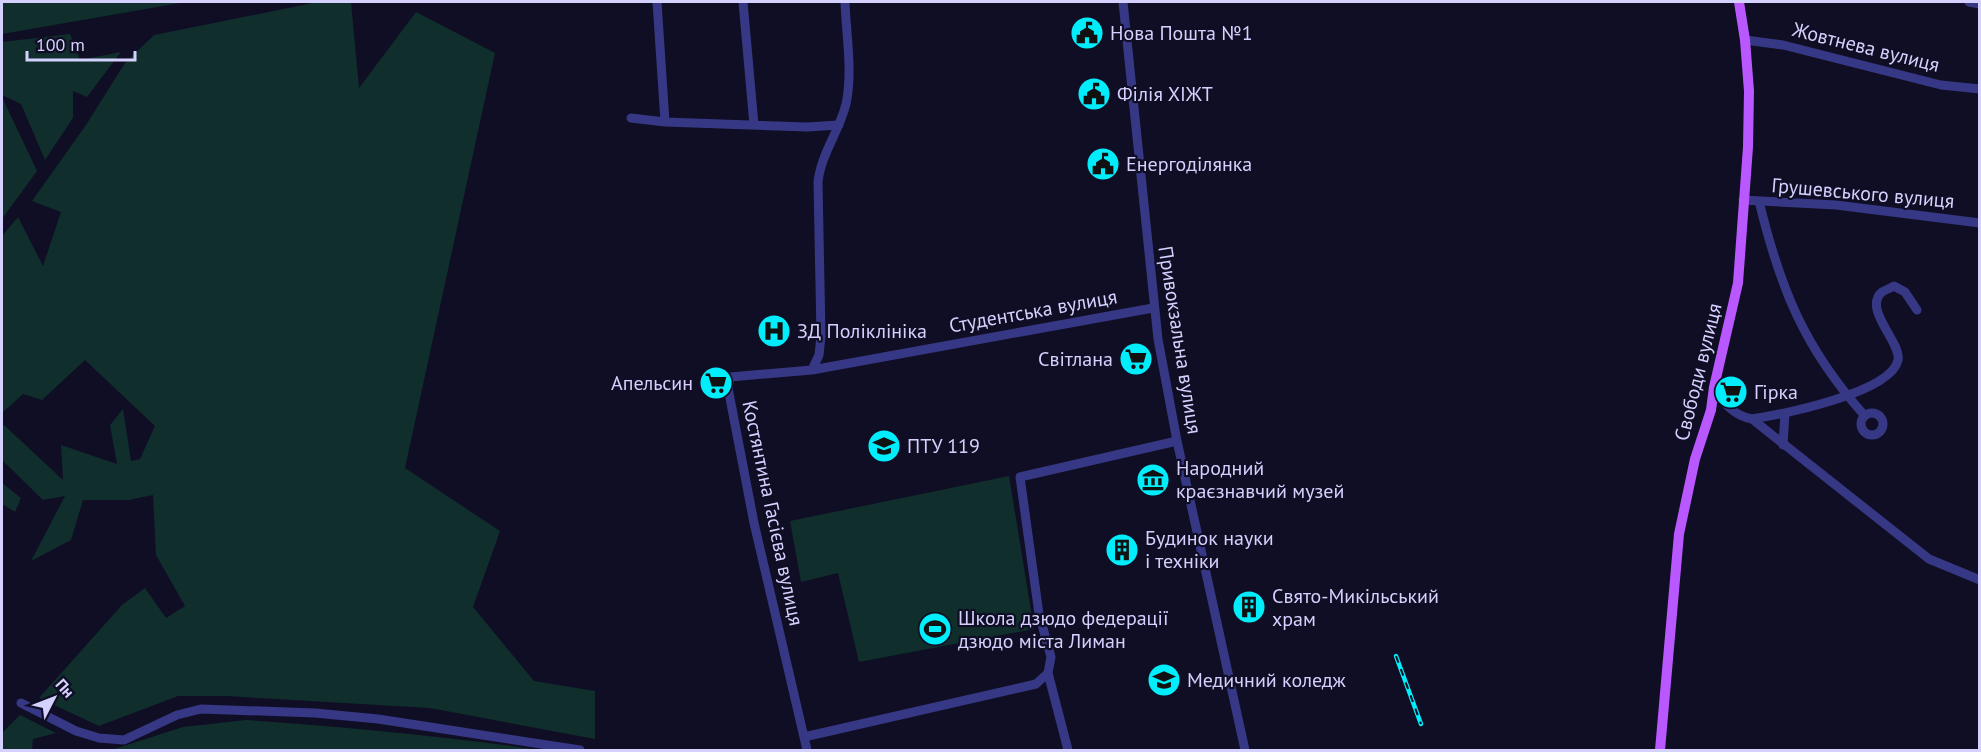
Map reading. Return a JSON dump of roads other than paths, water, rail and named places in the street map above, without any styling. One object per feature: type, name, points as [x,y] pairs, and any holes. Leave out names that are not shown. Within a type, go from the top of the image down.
[{"type":"main road","name":"Свободи вулиця","points":[[1660,750],[1679,534],[1695,459],[1711,410],[1714,387],[1738,284],[1748,147],[1749,91],[1739,2]]},
{"type":"street","points":[[657,2],[666,122]]},
{"type":"street","points":[[743,2],[754,125]]},
{"type":"street","points":[[812,370],[819,355],[821,336],[820,168],[846,104],[848,83],[845,2]]},
{"type":"street","name":"Привокзальна вулиця","points":[[1123,2],[1153,308],[1177,441],[1245,750]]},
{"type":"street","points":[[1969,2],[1980,4]]},
{"type":"street","name":"Жовтнева вулиця","points":[[1745,40],[1783,45],[1941,85],[1980,89]]},
{"type":"street","points":[[631,118],[666,122],[807,127],[839,125]]},
{"type":"street","name":"Грушевського вулиця","points":[[1743,200],[1836,205],[1980,223]]},
{"type":"street","points":[[1759,201],[1770,249],[1798,321],[1829,372],[1865,416]]},
{"type":"street","points":[[1714,387],[1726,406],[1741,417],[1752,419],[1785,413],[1847,396],[1889,374],[1899,358],[1898,351],[1886,332],[1877,309],[1877,300],[1881,293],[1894,286],[1905,292],[1917,310]]},
{"type":"street","name":"Студентська вулиця","points":[[812,370],[1153,308]]},
{"type":"street","name":"Костянтина Гасієва вулиця","points":[[807,750],[754,523],[729,388],[730,378],[812,370]]},
{"type":"street","points":[[1783,445],[1785,413]]},
{"type":"street","points":[[1752,419],[1929,559],[1980,580]]},
{"type":"street","points":[[1068,750],[1048,673],[1051,657],[1039,614],[1020,477],[1177,441]]},
{"type":"street","points":[[804,737],[1036,684],[1048,673]]},
{"type":"street","points":[[21,703],[76,731],[99,738],[124,740],[177,715],[201,709],[315,713],[378,719],[580,750]]},
{"type":"railway","points":[[1396,656],[1421,724]]},
{"type":"place","name":"Нова Пошта №1","points":[[1087,33]]},
{"type":"place","name":"Філія ХІЖТ","points":[[1094,94]]},
{"type":"place","name":"Енергоділянка","points":[[1103,164]]},
{"type":"place","name":"ЗД Поліклініка","points":[[774,331]]},
{"type":"place","name":"Світлана","points":[[1136,359]]},
{"type":"place","name":"Апельсин","points":[[716,383]]},
{"type":"place","name":"Гірка","points":[[1731,392]]},
{"type":"place","name":"ПТУ 119","points":[[884,446]]},
{"type":"place","name":"Народний краєзнавчий музей","points":[[1153,480]]},
{"type":"place","name":"Будинок науки і техніки","points":[[1122,550]]},
{"type":"place","name":"Свято-Микільський храм","points":[[1249,607]]},
{"type":"place","name":"Школа дзюдо федерації дзюдо міста Лиман","points":[[935,629]]},
{"type":"place","name":"Медичний коледж","points":[[1164,680]]}]
